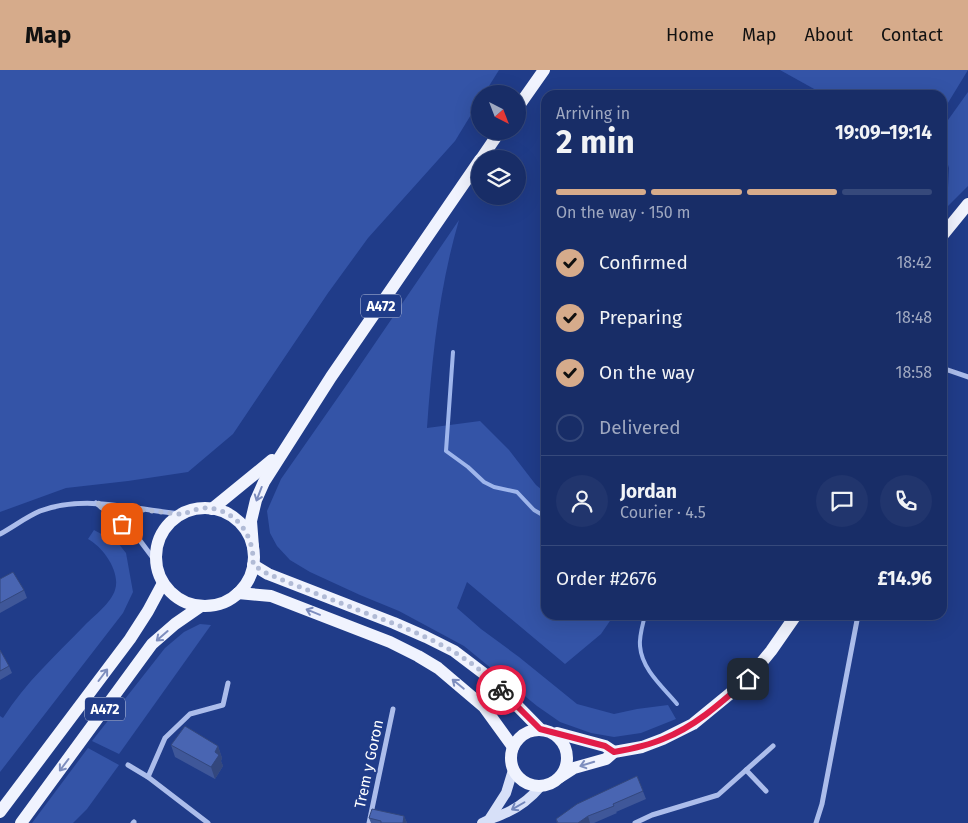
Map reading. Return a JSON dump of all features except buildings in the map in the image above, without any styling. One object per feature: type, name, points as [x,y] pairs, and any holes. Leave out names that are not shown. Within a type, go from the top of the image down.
[{"type":"main road","points":[[526,96],[544,70]]},
{"type":"main road","name":"A472","points":[[253,547],[251,521],[256,500],[264,482],[331,377],[471,172]]},
{"type":"main road","points":[[947,230],[968,204]]},
{"type":"main road","name":"A472","points":[[212,509],[282,452]]},
{"type":"main road","points":[[212,509],[226,513],[248,533],[253,547],[253,565],[248,580],[238,593],[227,601],[201,606],[186,603],[173,595],[163,583],[158,573],[156,562],[157,548],[162,534],[170,522],[182,514],[192,510],[212,509]]},
{"type":"main road","points":[[253,565],[268,574],[394,623],[454,651],[490,679],[545,730],[558,736],[567,751],[568,759],[564,772],[560,777]]},
{"type":"main road","name":"A472","points":[[0,812],[130,639],[163,583]]},
{"type":"main road","points":[[238,593],[271,596],[390,642],[418,656],[438,668],[484,707],[512,747]]},
{"type":"main road","name":"A472","points":[[21,823],[152,644],[201,606]]},
{"type":"main road","points":[[614,752],[605,746],[545,730],[525,733],[518,739],[512,747],[511,760],[513,770],[520,779],[528,784],[541,786],[551,784],[574,768],[606,759],[614,752],[642,747],[664,739],[693,724],[748,679],[793,620]]},
{"type":"street","points":[[947,370],[968,377]]},
{"type":"street","points":[[0,534],[41,511],[79,503],[96,503],[182,514]]},
{"type":"street","points":[[96,503],[135,534],[156,562]]},
{"type":"street","points":[[816,823],[826,786],[857,620]]},
{"type":"street","points":[[148,777],[165,738],[190,714],[223,705],[228,684]]},
{"type":"street","name":"Trem y Goron","points":[[369,823],[393,709]]},
{"type":"street","points":[[635,823],[652,815],[718,795],[773,746]]},
{"type":"street","points":[[128,765],[148,777],[208,823]]},
{"type":"street","points":[[486,821],[506,793],[513,770]]},
{"type":"street","points":[[746,770],[766,791]]},
{"type":"street","points":[[486,821],[501,816],[523,804],[541,786]]},
{"type":"street","points":[[652,815],[655,823]]},
{"type":"shaded area","points":[[0,70],[499,70],[490,85],[471,85],[471,115],[455,141],[368,238],[328,293],[233,434],[188,472],[66,488],[0,512]]},
{"type":"shaded area","points":[[780,70],[968,70],[947,104],[947,90],[816,90]]},
{"type":"shaded area","points":[[968,92],[968,186],[947,207],[949,168],[947,162],[947,121]]},
{"type":"shaded area","points":[[459,220],[446,271],[437,323],[427,428],[480,421],[509,450],[541,489],[541,620],[611,620],[601,634],[565,664],[467,582],[457,608],[577,704],[614,714],[668,705],[676,719],[641,733],[614,737],[591,733],[560,722],[537,706],[464,646],[399,611],[310,572],[290,560],[277,546],[270,533],[267,511],[281,479]]},
{"type":"shaded area","points":[[94,530],[118,543],[126,553],[133,592],[123,613],[0,772],[0,716],[3,718],[31,681],[106,604],[115,590],[116,583],[113,568],[105,554],[88,539]]},
{"type":"shaded area","points":[[200,624],[211,625],[119,754],[92,741],[165,648],[184,632]]},
{"type":"shaded area","points":[[88,748],[119,765],[87,809],[73,823],[32,823]]},
{"type":"waterway","points":[[453,352],[446,451],[468,467],[484,482],[494,487],[517,492],[534,510],[541,514]]},
{"type":"waterway","points":[[644,620],[640,646],[645,663],[654,678],[677,704]]},
{"type":"way so far","points":[[122,524],[96,503],[182,514],[202,508],[226,513],[248,533],[253,547],[253,565],[268,574],[382,618],[454,651],[476,667],[501,690]]},
{"type":"route","points":[[501,690],[540,729],[605,746],[614,752],[642,747],[664,739],[693,724],[748,679]]}]
